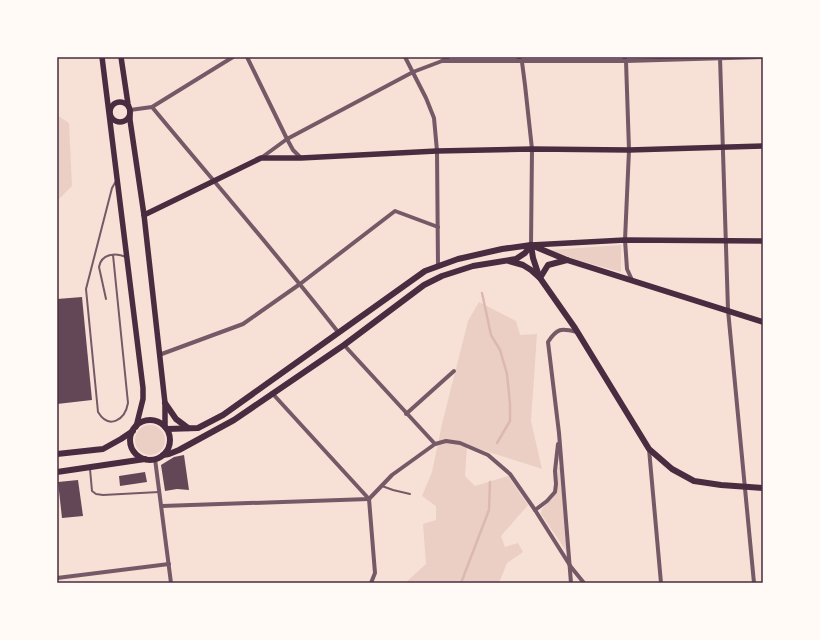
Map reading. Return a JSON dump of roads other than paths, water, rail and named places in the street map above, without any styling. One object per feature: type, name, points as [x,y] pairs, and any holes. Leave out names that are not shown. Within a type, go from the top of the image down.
[{"type":"main road","points":[[102,57],[143,388],[143,399],[130,440],[133,449],[139,456],[147,459]]},
{"type":"main road","points":[[121,57],[130,110],[130,120],[144,215],[166,403],[166,428]]},
{"type":"main road","points":[[118,102],[126,103],[130,110],[128,117],[122,122],[114,120],[110,113],[112,106],[118,102]]},
{"type":"main road","points":[[144,215],[261,158],[301,158],[437,151],[532,149],[630,150],[722,146],[763,146]]},
{"type":"main road","points":[[166,428],[198,428],[223,415],[425,270],[458,259],[502,249],[531,245],[626,240],[763,241]]},
{"type":"main road","points":[[531,245],[567,260],[763,322]]},
{"type":"main road","points":[[57,472],[155,459],[174,452],[211,434],[234,420],[344,345],[430,282],[442,276],[474,266],[516,259],[521,256],[531,245]]},
{"type":"main road","points":[[531,245],[533,258],[540,278]]},
{"type":"main road","points":[[540,278],[548,266],[567,260]]},
{"type":"main road","points":[[505,261],[523,265],[540,278],[577,332],[649,449],[672,469],[694,480],[721,485],[763,488]]},
{"type":"main road","points":[[166,403],[176,419],[189,429]]},
{"type":"main road","points":[[57,454],[103,448],[121,439],[144,421],[149,420],[159,422],[166,428],[169,434],[170,443],[163,455]]},
{"type":"street","points":[[130,110],[152,107],[233,57]]},
{"type":"street","points":[[247,57],[287,139],[293,150],[301,158]]},
{"type":"street","points":[[405,57],[426,98],[434,118],[437,151],[438,266]]},
{"type":"street","points":[[261,158],[287,139],[413,72],[442,61],[448,57]]},
{"type":"street","points":[[518,57],[522,62],[532,149],[531,245]]},
{"type":"street","points":[[720,57],[728,310],[754,583]]},
{"type":"street","points":[[442,61],[522,62],[763,57]]},
{"type":"street","points":[[625,59],[630,150],[626,240],[627,269],[632,280]]},
{"type":"street","points":[[152,107],[300,284],[338,332]]},
{"type":"street","points":[[160,355],[243,324],[300,284],[395,211],[438,227]]},
{"type":"street","points":[[571,583],[571,567],[559,434],[548,342],[554,333],[559,330],[566,329],[577,332]]},
{"type":"street","points":[[344,345],[435,444]]},
{"type":"street","points":[[406,414],[454,372]]},
{"type":"street","points":[[272,393],[369,499],[375,573],[371,583]]},
{"type":"street","points":[[536,510],[555,492],[555,471],[559,434]]},
{"type":"street","points":[[162,506],[369,499],[392,475],[435,444],[446,441],[460,443],[488,456],[510,474],[536,510],[571,567],[584,583]]},
{"type":"street","points":[[649,449],[661,583]]},
{"type":"street","points":[[155,459],[171,583]]},
{"type":"street","points":[[57,578],[169,564]]},
{"type":"lane","points":[[113,255],[128,403],[124,414],[117,421],[113,422],[106,420],[98,412],[86,289],[112,188],[117,179]]},
{"type":"lane","points":[[106,299],[99,267],[100,262],[113,255],[122,255],[127,257]]},
{"type":"lane","points":[[90,467],[92,491],[96,494],[103,495],[160,492]]},
{"type":"lane","points":[[382,486],[410,494]]},
{"type":"waterway","points":[[482,293],[491,335],[500,350],[507,374],[510,421],[497,443]]},
{"type":"waterway","points":[[461,583],[489,510],[490,482]]}]
